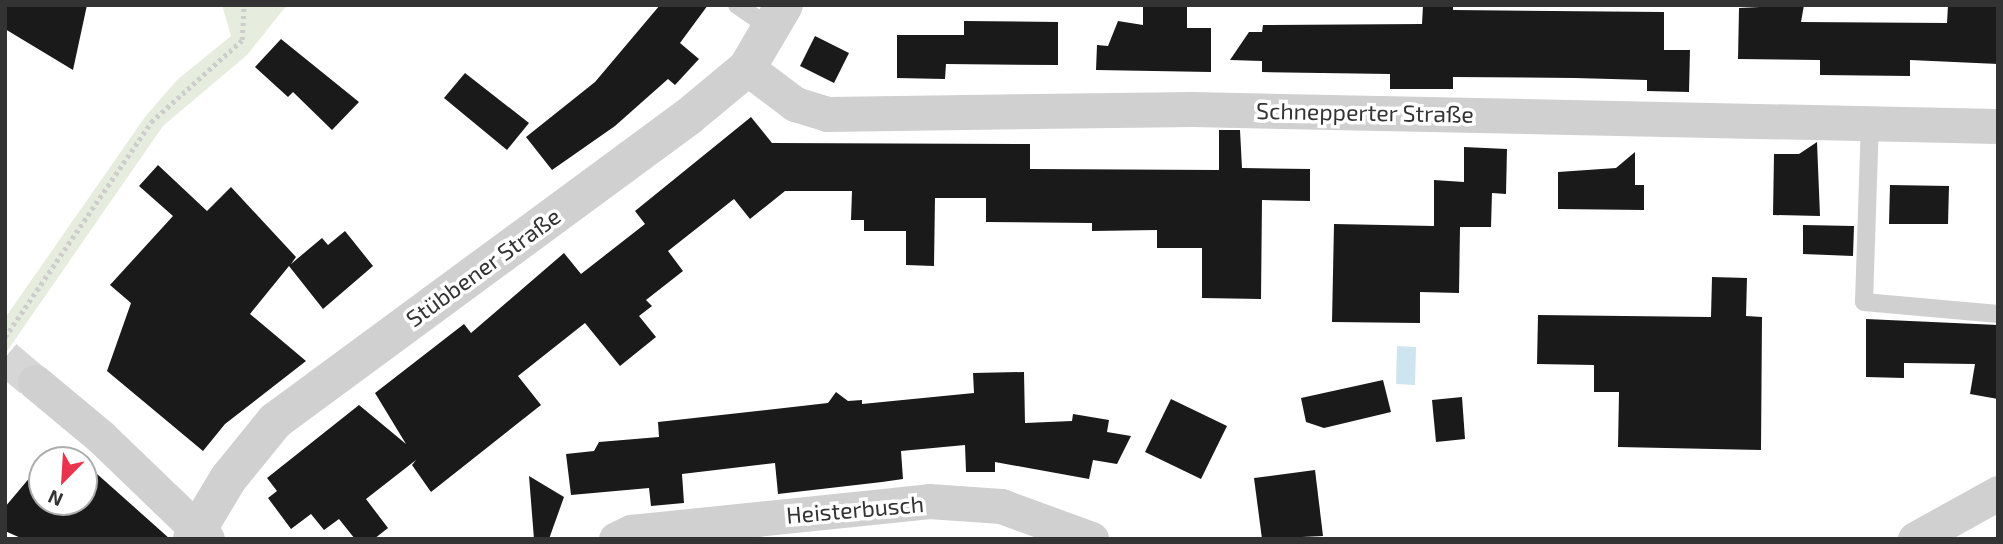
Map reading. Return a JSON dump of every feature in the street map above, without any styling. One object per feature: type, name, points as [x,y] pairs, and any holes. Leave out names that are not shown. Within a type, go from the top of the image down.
[{"type":"street","name":"Stübbener Straße","points":[[199,536],[243,457],[275,421],[688,117],[747,68],[778,17]]},
{"type":"street","name":"Schnepperter Straße","points":[[747,68],[795,104],[827,114],[1202,109],[1870,121],[1998,126]]},
{"type":"street","points":[[35,382],[101,437],[199,536]]},
{"type":"street","points":[[1915,539],[1998,493]]},
{"type":"street","name":"Heisterbusch","points":[[616,539],[631,532],[929,501],[1001,506],[1091,539]]},
{"type":"lane","points":[[737,5],[778,17]]},
{"type":"lane","points":[[1870,121],[1864,302],[1998,314]]},
{"type":"path","points":[[5,337],[151,122],[242,40],[246,14],[244,5]]},
{"type":"shaded area","points":[[222,5],[287,5],[247,55],[163,126],[5,354],[5,318],[145,117],[177,80],[231,36]]},
{"type":"water","points":[[1397,346],[1416,347],[1415,385],[1396,384]]},
{"type":"building","points":[[5,5],[87,5],[73,70],[5,29]]},
{"type":"building","points":[[660,5],[708,5],[680,43],[699,59],[675,85],[668,79],[615,126],[552,170],[526,137],[595,82]]},
{"type":"building","points":[[1143,5],[1187,6],[1187,28],[1211,28],[1211,72],[1096,70],[1097,45],[1108,46],[1118,21],[1143,25]]},
{"type":"building","points":[[1423,5],[1453,5],[1453,10],[1664,12],[1664,50],[1690,50],[1689,92],[1647,91],[1647,80],[1575,78],[1453,77],[1453,89],[1390,89],[1390,74],[1262,72],[1262,61],[1230,60],[1249,32],[1262,32],[1263,25],[1422,24]]},
{"type":"building","points":[[1804,5],[1801,22],[1947,23],[1948,5],[1998,5],[1998,64],[1910,60],[1910,76],[1820,75],[1820,60],[1738,59],[1739,8]]},
{"type":"building","points":[[964,21],[1058,22],[1058,65],[946,64],[945,79],[897,78],[897,35],[964,35]]},
{"type":"building","points":[[815,36],[849,53],[834,83],[800,66]]},
{"type":"building","points":[[281,39],[359,102],[332,130],[293,92],[288,97],[255,67]]},
{"type":"building","points":[[465,73],[529,123],[507,150],[444,98]]},
{"type":"building","points":[[751,117],[772,143],[1030,144],[1030,169],[1219,170],[1219,130],[1240,130],[1242,168],[1310,169],[1310,201],[1262,200],[1261,299],[1202,298],[1202,248],[1157,248],[1157,230],[1092,231],[1092,223],[986,222],[986,198],[935,198],[934,266],[906,265],[906,231],[864,231],[864,220],[851,220],[852,191],[785,191],[750,219],[734,199],[668,251],[683,271],[646,300],[652,306],[639,316],[656,337],[620,366],[585,323],[518,376],[541,405],[431,492],[412,465],[416,460],[366,499],[388,528],[374,539],[355,539],[339,519],[324,530],[311,514],[291,529],[268,498],[277,491],[267,478],[359,405],[406,444],[375,393],[464,324],[471,333],[564,253],[581,274],[645,224],[635,211]]},
{"type":"building","points":[[1817,142],[1820,216],[1773,215],[1774,154],[1799,154]]},
{"type":"building","points":[[1464,147],[1507,149],[1506,194],[1492,193],[1491,227],[1460,227],[1459,293],[1420,292],[1420,323],[1332,322],[1334,224],[1434,226],[1434,180],[1464,182]]},
{"type":"building","points":[[1635,152],[1635,185],[1644,185],[1644,210],[1558,209],[1558,172],[1616,168]]},
{"type":"building","points":[[158,165],[207,211],[231,187],[296,257],[291,264],[322,238],[328,245],[345,231],[373,266],[323,309],[289,266],[250,314],[306,361],[225,424],[203,451],[107,371],[131,303],[110,285],[173,216],[139,186]]},
{"type":"building","points":[[1890,185],[1949,186],[1948,224],[1889,224]]},
{"type":"building","points":[[1803,225],[1854,226],[1853,256],[1803,254]]},
{"type":"building","points":[[1712,277],[1747,278],[1746,316],[1762,317],[1761,450],[1618,447],[1619,392],[1594,392],[1594,365],[1537,364],[1538,315],[1711,317]]},
{"type":"building","points":[[1866,319],[1998,325],[1998,399],[1970,394],[1975,364],[1904,363],[1904,378],[1866,377]]},
{"type":"building","points":[[1024,372],[1025,423],[1072,421],[1073,414],[1109,420],[1107,432],[1131,436],[1117,464],[1093,460],[1089,479],[995,462],[995,472],[966,472],[965,445],[901,451],[903,479],[882,482],[778,494],[775,463],[682,474],[684,503],[651,506],[649,488],[571,495],[566,454],[594,451],[599,442],[659,437],[658,422],[828,403],[836,392],[848,401],[862,400],[862,404],[974,393],[973,373]]},
{"type":"building","points":[[1383,380],[1391,412],[1324,428],[1306,422],[1301,398]]},
{"type":"building","points":[[1462,397],[1465,439],[1436,442],[1432,400]]},
{"type":"building","points":[[1171,399],[1227,426],[1201,479],[1145,452]]},
{"type":"building","points":[[1315,470],[1323,536],[1262,539],[1254,478]]},
{"type":"building","points":[[98,475],[170,539],[23,539],[5,531],[5,507],[28,480],[28,516],[98,516]]},
{"type":"building","points":[[529,476],[564,497],[549,539],[534,539]]},
{"type":"tunnel","points":[[5,357],[35,382]]}]
